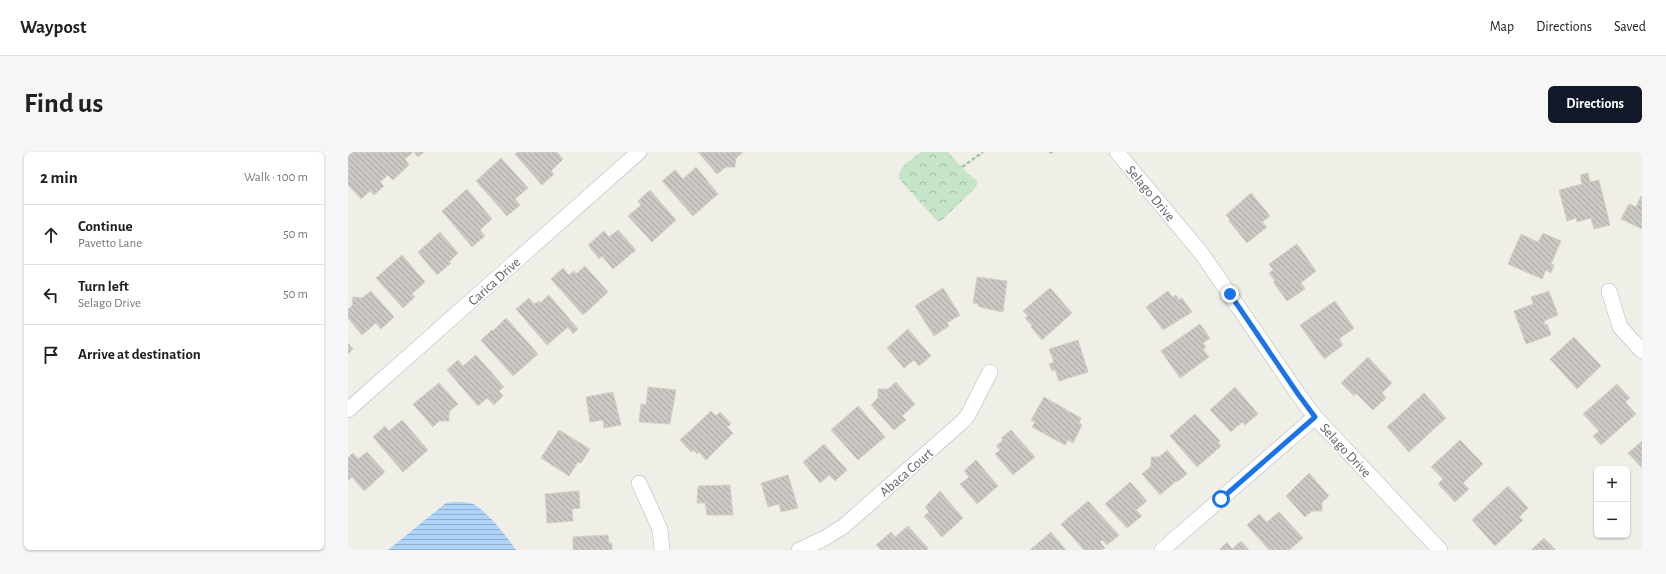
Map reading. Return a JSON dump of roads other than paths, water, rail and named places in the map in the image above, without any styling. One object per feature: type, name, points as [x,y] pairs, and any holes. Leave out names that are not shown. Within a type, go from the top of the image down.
[{"type":"street","name":"Carica Drive","points":[[348,410],[639,152]]},
{"type":"street","name":"Selago Drive","points":[[1117,152],[1202,254],[1315,417],[1440,550]]},
{"type":"street","points":[[1609,291],[1620,327],[1642,351]]},
{"type":"street","name":"Abaca Court","points":[[798,550],[825,538],[844,526],[951,433],[968,415],[990,372]]},
{"type":"street","points":[[1162,550],[1315,417]]},
{"type":"street","points":[[639,483],[660,530],[662,550]]},
{"type":"water","points":[[446,503],[471,503],[478,507],[496,525],[516,550],[388,550]]}]
